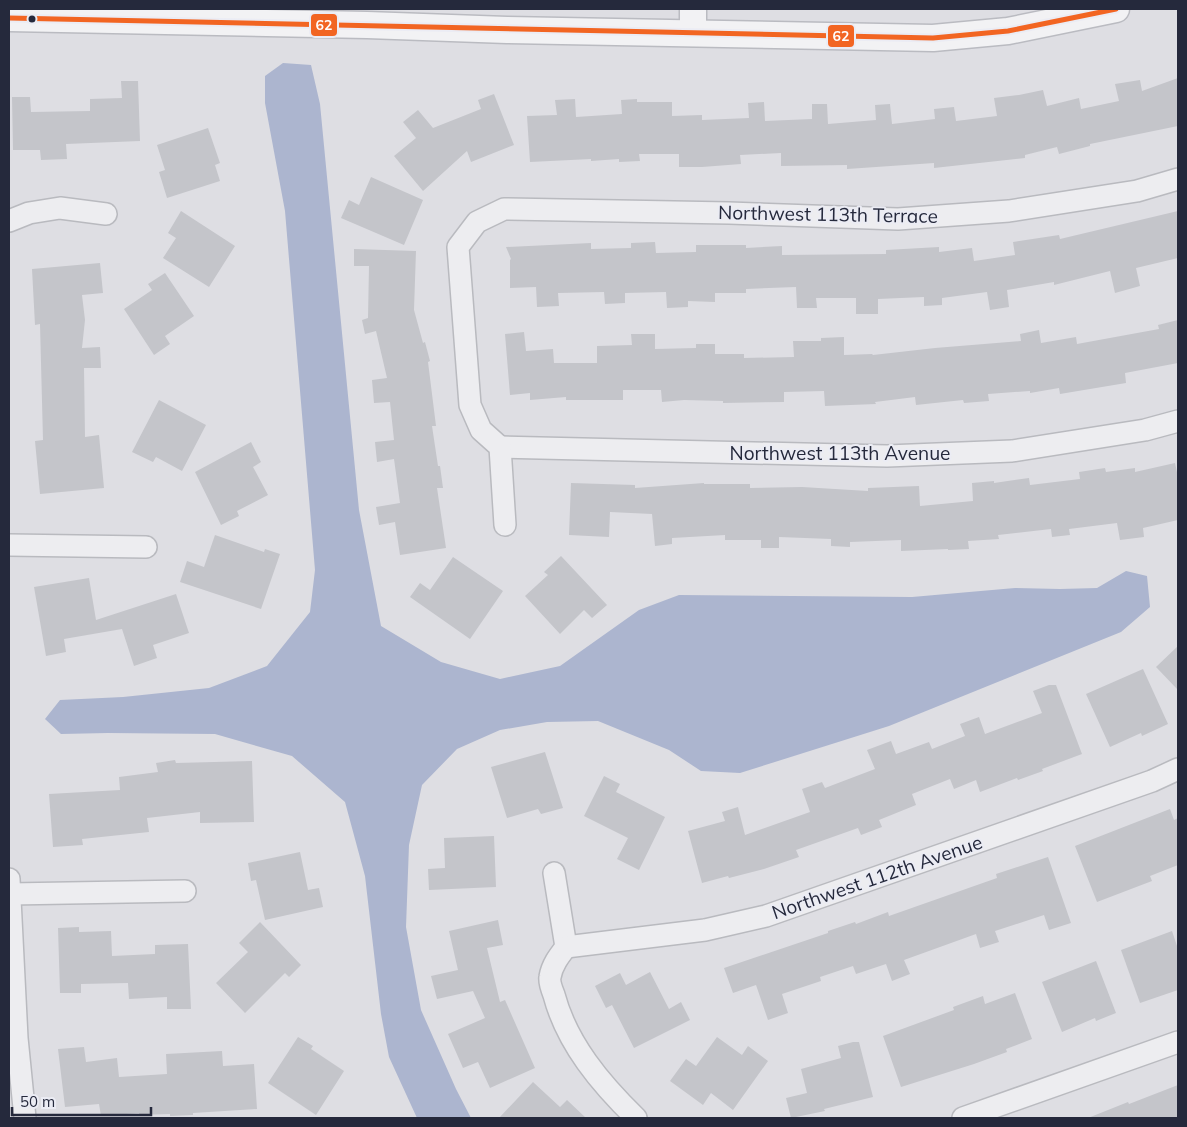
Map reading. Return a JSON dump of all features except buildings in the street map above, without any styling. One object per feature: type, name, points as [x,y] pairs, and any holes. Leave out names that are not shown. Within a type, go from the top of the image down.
[{"type":"main road","points":[[9,18],[366,17],[507,30],[693,21],[933,38],[1008,31],[1116,9]]},
{"type":"street","name":"Northwest 113th Terrace","points":[[500,447],[481,430],[470,405],[458,247],[477,222],[504,209],[729,213],[898,219],[1009,211],[1138,191],[1178,179]]},
{"type":"street","points":[[9,221],[29,213],[60,208],[106,214]]},
{"type":"street","name":"Northwest 113th Avenue","points":[[500,447],[887,456],[992,452],[1012,451],[1146,430],[1178,421]]},
{"type":"street","points":[[500,447],[505,525]]},
{"type":"street","points":[[9,545],[146,547]]},
{"type":"street","name":"Northwest 112th Avenue","points":[[566,947],[705,930],[766,916],[1152,781],[1178,769]]},
{"type":"street","points":[[554,873],[566,947],[555,961],[549,979],[558,1013],[584,1059],[608,1091],[636,1118]]},
{"type":"street","points":[[25,1118],[17,1038],[9,886],[185,891]]},
{"type":"street","points":[[963,1118],[1178,1042]]},
{"type":"water","points":[[283,63],[311,65],[320,104],[359,510],[381,626],[441,662],[500,679],[560,666],[639,610],[679,595],[912,597],[1015,588],[1097,588],[1126,571],[1147,576],[1150,607],[1121,632],[889,726],[740,773],[701,771],[669,750],[598,721],[547,722],[500,730],[457,749],[422,785],[409,845],[406,927],[421,1010],[471,1118],[417,1118],[389,1057],[381,1014],[365,876],[345,802],[292,756],[215,734],[61,734],[45,719],[60,700],[123,697],[209,688],[267,666],[310,612],[315,570],[285,211],[265,103],[265,76]]},
{"type":"transit line","name":"62","points":[[9,18],[933,38],[1008,31],[1116,9]]}]
